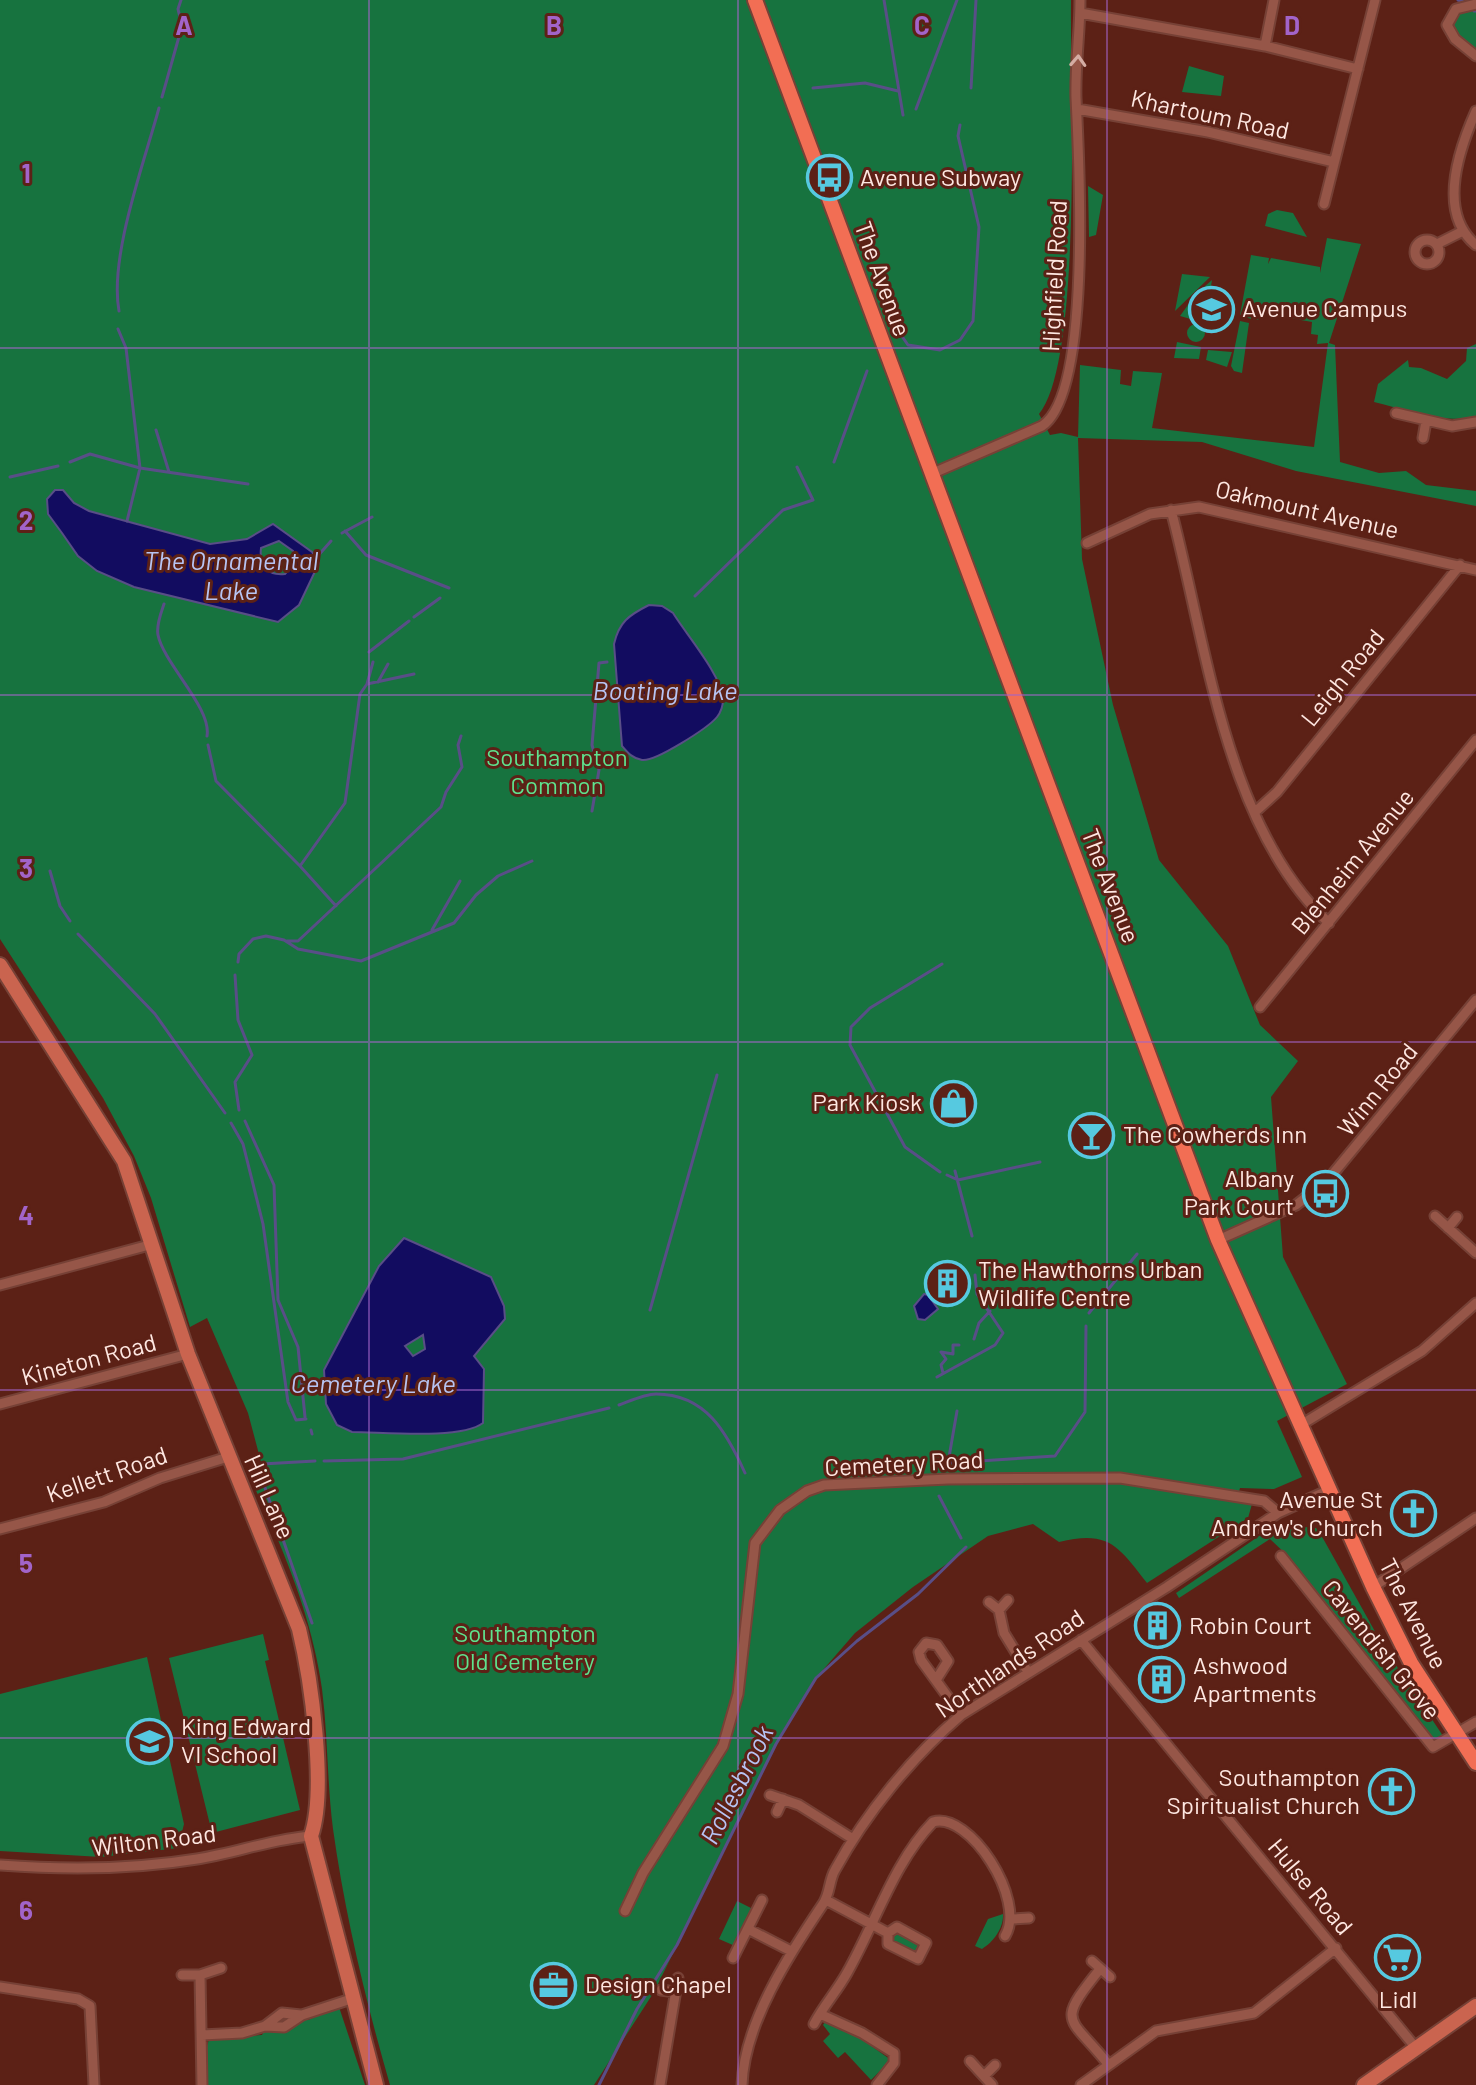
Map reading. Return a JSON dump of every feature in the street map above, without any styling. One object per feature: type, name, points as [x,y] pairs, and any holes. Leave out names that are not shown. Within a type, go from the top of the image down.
[{"type":"main road","name":"The Avenue","points":[[755,0],[1218,1240],[1373,1587],[1411,1663],[1476,1763]]},
{"type":"street","name":"Highfield Road","points":[[931,474],[1042,426],[1055,416],[1069,371],[1074,331],[1080,0]]},
{"type":"street","points":[[1265,46],[1274,0]]},
{"type":"street","points":[[1324,204],[1375,0]]},
{"type":"street","points":[[1476,4],[1456,9],[1447,25],[1455,39],[1476,56]]},
{"type":"street","points":[[1080,13],[1265,46],[1358,69]]},
{"type":"street","name":"Khartoum Road","points":[[1077,109],[1208,132],[1334,162]]},
{"type":"street","points":[[1476,111],[1453,192],[1463,231],[1476,245]]},
{"type":"street","points":[[1437,244],[1463,231]]},
{"type":"street","points":[[1396,413],[1459,426],[1476,422]]},
{"type":"street","points":[[1423,438],[1426,421]]},
{"type":"street","name":"Oakmount Avenue","points":[[1087,543],[1133,520],[1171,510],[1199,507],[1476,570]]},
{"type":"street","points":[[1171,510],[1193,593],[1203,657],[1255,812],[1294,881],[1329,923]]},
{"type":"street","name":"Leigh Road","points":[[1255,812],[1277,792],[1460,565]]},
{"type":"street","name":"Blenheim Avenue","points":[[1260,1007],[1476,740]]},
{"type":"street","name":"Hill Lane","points":[[0,965],[119,1151],[188,1354],[269,1550],[303,1645],[318,1802],[311,1836],[322,1868],[351,1999],[376,2085]]},
{"type":"street","name":"Winn Road","points":[[1218,1240],[1296,1205],[1317,1190],[1346,1160],[1476,1000]]},
{"type":"street","points":[[1435,1216],[1476,1253]]},
{"type":"street","points":[[1448,1228],[1457,1217]]},
{"type":"street","points":[[0,1285],[153,1244]]},
{"type":"street","points":[[1299,1426],[1422,1351],[1476,1303]]},
{"type":"street","name":"Kineton Road","points":[[0,1404],[188,1354]]},
{"type":"street","name":"Kellett Road","points":[[0,1529],[104,1502],[160,1478],[228,1457]]},
{"type":"street","name":"Cemetery Road","points":[[625,1911],[643,1873],[723,1746],[738,1694],[755,1543],[780,1510],[807,1491],[824,1485],[948,1479],[1120,1478],[1264,1501],[1278,1513]]},
{"type":"street","name":"Northlands Road","points":[[742,2085],[745,2060],[756,2028],[791,1951],[826,1900],[830,1878],[853,1839],[904,1773],[961,1715],[1278,1513],[1329,1490]]},
{"type":"street","points":[[1373,1587],[1476,1518]]},
{"type":"street","name":"Cavendish Grove","points":[[1281,1556],[1433,1747],[1457,1734]]},
{"type":"street","points":[[999,1610],[1008,1600]]},
{"type":"street","points":[[989,1602],[999,1610],[1004,1633],[1028,1672]]},
{"type":"street","name":"Hulse Road","points":[[1081,1640],[1416,2048]]},
{"type":"street","points":[[936,1680],[961,1715]]},
{"type":"street","points":[[1457,1734],[1476,1722]]},
{"type":"street","points":[[770,1795],[799,1805],[853,1839]]},
{"type":"street","points":[[777,1812],[783,1799]]},
{"type":"street","points":[[814,2024],[847,1972],[915,1846],[933,1822],[942,1820],[959,1829],[994,1865],[1007,1892],[1013,1919],[1005,1936]]},
{"type":"street","name":"Wilton Road","points":[[0,1865],[70,1870],[139,1868],[230,1852],[281,1839],[311,1836]]},
{"type":"street","points":[[733,1958],[762,1900]]},
{"type":"street","points":[[826,1900],[888,1933]]},
{"type":"street","points":[[1013,1919],[1029,1918]]},
{"type":"street","points":[[748,1929],[791,1951]]},
{"type":"street","points":[[1081,2085],[1156,2031],[1254,2013],[1336,1948]]},
{"type":"street","points":[[1092,1961],[1110,1977]]},
{"type":"street","points":[[182,1975],[200,1975],[221,1968]]},
{"type":"street","points":[[1100,1969],[1073,2003],[1070,2013],[1073,2024],[1108,2064]]},
{"type":"street","points":[[200,1975],[202,2085]]},
{"type":"street","points":[[660,2085],[678,1978]]},
{"type":"street","points":[[0,1987],[78,1999],[90,2006],[94,2085]]},
{"type":"street","points":[[661,1990],[676,1992]]},
{"type":"street","points":[[202,2035],[242,2033],[265,2026],[284,2027],[302,2015],[351,1999]]},
{"type":"street","points":[[1364,2085],[1476,2006]]},
{"type":"street","points":[[820,2014],[901,2054],[877,2085]]},
{"type":"street","points":[[970,2061],[992,2085]]},
{"type":"street","points":[[984,2076],[995,2065]]},
{"type":"green space","name":"Southampton Common","points":[[0,0],[1071,0],[1072,152],[1068,281],[1053,384],[1039,414],[1050,435],[1061,433],[1078,437],[1080,365],[1121,370],[1120,384],[1131,386],[1133,371],[1162,373],[1152,428],[1314,447],[1328,343],[1317,344],[1318,335],[1311,334],[1312,322],[1261,313],[1258,320],[1253,320],[1254,310],[1260,307],[1248,305],[1247,309],[1252,310],[1251,319],[1240,315],[1251,255],[1269,258],[1268,264],[1271,258],[1320,267],[1320,273],[1327,238],[1361,244],[1329,343],[1335,345],[1340,462],[1379,473],[1406,471],[1426,485],[1476,491],[1476,506],[1296,471],[1202,442],[1078,438],[1082,559],[1113,705],[1159,860],[1228,946],[1260,1025],[1298,1061],[1271,1097],[1283,1257],[1347,1384],[1277,1421],[1302,1477],[1274,1489],[1240,1488],[1236,1502],[1252,1504],[1248,1518],[1147,1583],[1111,1544],[1090,1538],[1059,1542],[1033,1524],[988,1536],[913,1587],[855,1633],[816,1678],[776,1744],[654,1992],[594,2085],[390,2085],[357,1958],[338,1861],[317,1662],[295,1583],[252,1482],[265,1477],[248,1413],[207,1318],[190,1327],[151,1198],[134,1156],[103,1098],[0,939]]},
{"type":"green space","points":[[1476,8],[1476,52],[1458,37],[1451,23],[1461,10]]},
{"type":"green space","points":[[1189,66],[1224,76],[1221,96],[1182,92]]},
{"type":"green space","points":[[1088,186],[1103,195],[1096,235],[1089,237]]},
{"type":"green space","points":[[1277,210],[1293,213],[1307,237],[1265,226],[1268,214]]},
{"type":"green space","points":[[1182,274],[1210,277],[1175,311]]},
{"type":"green space","points":[[1212,280],[1205,323],[1180,316],[1195,295]]},
{"type":"green space","points":[[1240,321],[1249,323],[1242,373],[1234,371],[1231,366]]},
{"type":"green space","points":[[1196,324],[1205,333],[1196,342],[1187,333]]},
{"type":"green space","points":[[1177,342],[1201,347],[1199,359],[1174,358]]},
{"type":"green space","points":[[1476,344],[1476,416],[1438,418],[1374,402],[1378,384],[1408,360],[1409,367],[1421,368],[1447,379],[1466,361],[1467,348]]},
{"type":"green space","points":[[1208,350],[1232,352],[1227,367],[1206,360]]},
{"type":"green space","points":[[1294,1526],[1316,1528],[1320,1533],[1382,1644],[1443,1736],[1431,1739],[1290,1558],[1270,1539],[1179,1598],[1176,1593],[1265,1532]]},
{"type":"green space","points":[[263,1634],[269,1660],[265,1661],[300,1810],[212,1833],[169,1658]]},
{"type":"green space","points":[[147,1657],[184,1824],[178,1848],[101,1857],[0,1851],[0,1694]]},
{"type":"green space","points":[[737,1901],[753,1909],[735,1946],[719,1939]]},
{"type":"green space","points":[[1003,1914],[1002,1924],[994,1938],[982,1949],[975,1946],[988,1919]]},
{"type":"green space","points":[[899,1930],[922,1946],[918,1952],[913,1953],[892,1941],[891,1936]]},
{"type":"green space","points":[[339,2007],[365,2085],[208,2085],[204,2058],[209,2039],[262,2035],[265,2029],[283,2032],[301,2018],[308,2020]]},
{"type":"green space","points":[[825,2022],[856,2035],[891,2060],[871,2080],[845,2052],[838,2058],[823,2041],[830,2034],[823,2025]]},
{"type":"water","name":"The Ornamental Lake","points":[[55,490],[63,490],[74,503],[89,511],[210,544],[247,539],[273,524],[312,552],[319,563],[299,605],[278,622],[134,587],[97,571],[78,556],[48,514],[47,499]],"holes":[[[279,541],[293,551],[297,560],[285,574],[269,571],[261,560],[261,548]]]},
{"type":"water","name":"Boating Lake","points":[[649,605],[662,606],[673,613],[717,679],[723,701],[717,717],[703,729],[669,750],[642,760],[633,757],[622,746],[614,644],[626,620]]},
{"type":"water","name":"Cemetery Lake","points":[[404,1238],[491,1277],[504,1306],[505,1319],[474,1356],[484,1369],[483,1423],[457,1432],[420,1434],[352,1432],[337,1425],[326,1404],[324,1370],[379,1266]],"holes":[[[423,1335],[425,1349],[413,1356],[405,1346]]]},
{"type":"water","points":[[924,1294],[938,1309],[925,1320],[918,1319],[914,1306]]},
{"type":"waterway","points":[[162,97],[182,26],[178,9],[181,0]]},
{"type":"waterway","points":[[884,0],[903,115]]},
{"type":"waterway","points":[[916,109],[957,0]]},
{"type":"waterway","points":[[971,88],[976,0]]},
{"type":"waterway","points":[[1458,0],[1464,2]]},
{"type":"waterway","points":[[813,88],[865,83],[898,91]]},
{"type":"waterway","points":[[119,311],[117,289],[123,238],[159,108]]},
{"type":"waterway","points":[[896,335],[899,332],[908,345],[940,350],[960,340],[973,321],[979,227],[958,136],[960,125]]},
{"type":"waterway","points":[[118,329],[126,348],[140,468],[127,521]]},
{"type":"waterway","points":[[834,462],[867,371]]},
{"type":"waterway","points":[[156,430],[169,472]]},
{"type":"waterway","points":[[70,462],[90,454],[140,468],[248,484]]},
{"type":"waterway","points":[[10,477],[58,466]]},
{"type":"waterway","points":[[695,596],[783,510],[813,500],[797,467]]},
{"type":"waterway","points":[[342,533],[372,517]]},
{"type":"waterway","points":[[345,531],[366,555],[449,588]]},
{"type":"waterway","points":[[316,558],[331,541]]},
{"type":"waterway","points":[[414,617],[440,598]]},
{"type":"waterway","points":[[164,604],[158,635],[162,647],[202,712],[207,736]]},
{"type":"waterway","points":[[369,652],[409,621]]},
{"type":"waterway","points":[[367,684],[373,662]]},
{"type":"waterway","points":[[592,811],[599,770],[592,745],[599,663],[607,662]]},
{"type":"waterway","points":[[378,682],[388,664]]},
{"type":"waterway","points":[[336,906],[300,866],[345,803],[360,694],[367,684],[414,674]]},
{"type":"waterway","points":[[287,941],[298,941],[441,807],[446,792],[462,767],[458,745],[461,736]]},
{"type":"waterway","points":[[208,745],[216,781],[299,865]]},
{"type":"waterway","points":[[238,962],[239,954],[253,939],[266,936],[284,940],[298,949],[361,961],[454,923],[476,895],[498,876],[532,861]]},
{"type":"waterway","points":[[50,871],[60,906],[70,921]]},
{"type":"waterway","points":[[432,930],[460,881]]},
{"type":"waterway","points":[[78,934],[155,1014],[225,1113]]},
{"type":"waterway","points":[[940,1172],[905,1147],[850,1045],[851,1027],[870,1008],[942,964]]},
{"type":"waterway","points":[[235,975],[238,1020],[252,1055],[235,1082],[239,1110]]},
{"type":"waterway","points":[[650,1310],[717,1075]]},
{"type":"waterway","points":[[245,1121],[274,1185],[278,1300],[298,1347],[305,1417]]},
{"type":"waterway","points":[[231,1123],[243,1144],[263,1224],[288,1402],[296,1420],[306,1419]]},
{"type":"waterway","points":[[947,1175],[958,1180],[1040,1162]]},
{"type":"waterway","points":[[955,1171],[972,1236]]},
{"type":"waterway","points":[[1089,1313],[1137,1254]]},
{"type":"waterway","points":[[937,1377],[995,1345],[1003,1333],[977,1294],[975,1275]]},
{"type":"waterway","points":[[974,1339],[979,1323],[990,1311]]},
{"type":"waterway","points":[[957,1411],[948,1463],[1055,1456],[1085,1412],[1086,1326]]},
{"type":"waterway","points":[[943,1373],[941,1365],[946,1359],[941,1352],[953,1354],[953,1345],[959,1345]]},
{"type":"waterway","points":[[619,1405],[656,1394],[673,1396],[701,1408],[722,1430],[745,1473]]},
{"type":"waterway","points":[[324,1461],[403,1459],[609,1408]]},
{"type":"waterway","points":[[311,1430],[312,1434]]},
{"type":"waterway","points":[[312,1623],[262,1479],[262,1464],[315,1461]]},
{"type":"waterway","points":[[939,1496],[961,1538]]},
{"type":"waterway","name":"Rollesbrook","points":[[599,2085],[637,2009],[677,1945],[776,1744],[816,1678],[857,1641],[918,1594],[966,1547]]},
{"type":"place","name":"Avenue Subway","points":[[829,178]]},
{"type":"place","name":"Avenue Campus","points":[[1211,309]]},
{"type":"place","name":"Park Kiosk","points":[[953,1103]]},
{"type":"place","name":"The Cowherds Inn","points":[[1092,1135]]},
{"type":"place","name":"Albany Park Court","points":[[1325,1193]]},
{"type":"place","name":"The Hawthorns Urban Wildlife Centre","points":[[947,1284]]},
{"type":"place","name":"Avenue St Andrew's Church","points":[[1414,1514]]},
{"type":"place","name":"Robin Court","points":[[1158,1626]]},
{"type":"place","name":"Ashwood Apartments","points":[[1162,1680]]},
{"type":"place","name":"King Edward VI School","points":[[150,1741]]},
{"type":"place","name":"Southampton Spiritualist Church","points":[[1391,1792]]},
{"type":"place","name":"Lidl","points":[[1398,1958]]},
{"type":"place","name":"Design Chapel","points":[[554,1985]]},
{"type":"park label","name":"Southampton Old Cemetery","points":[[525,1648]]}]
